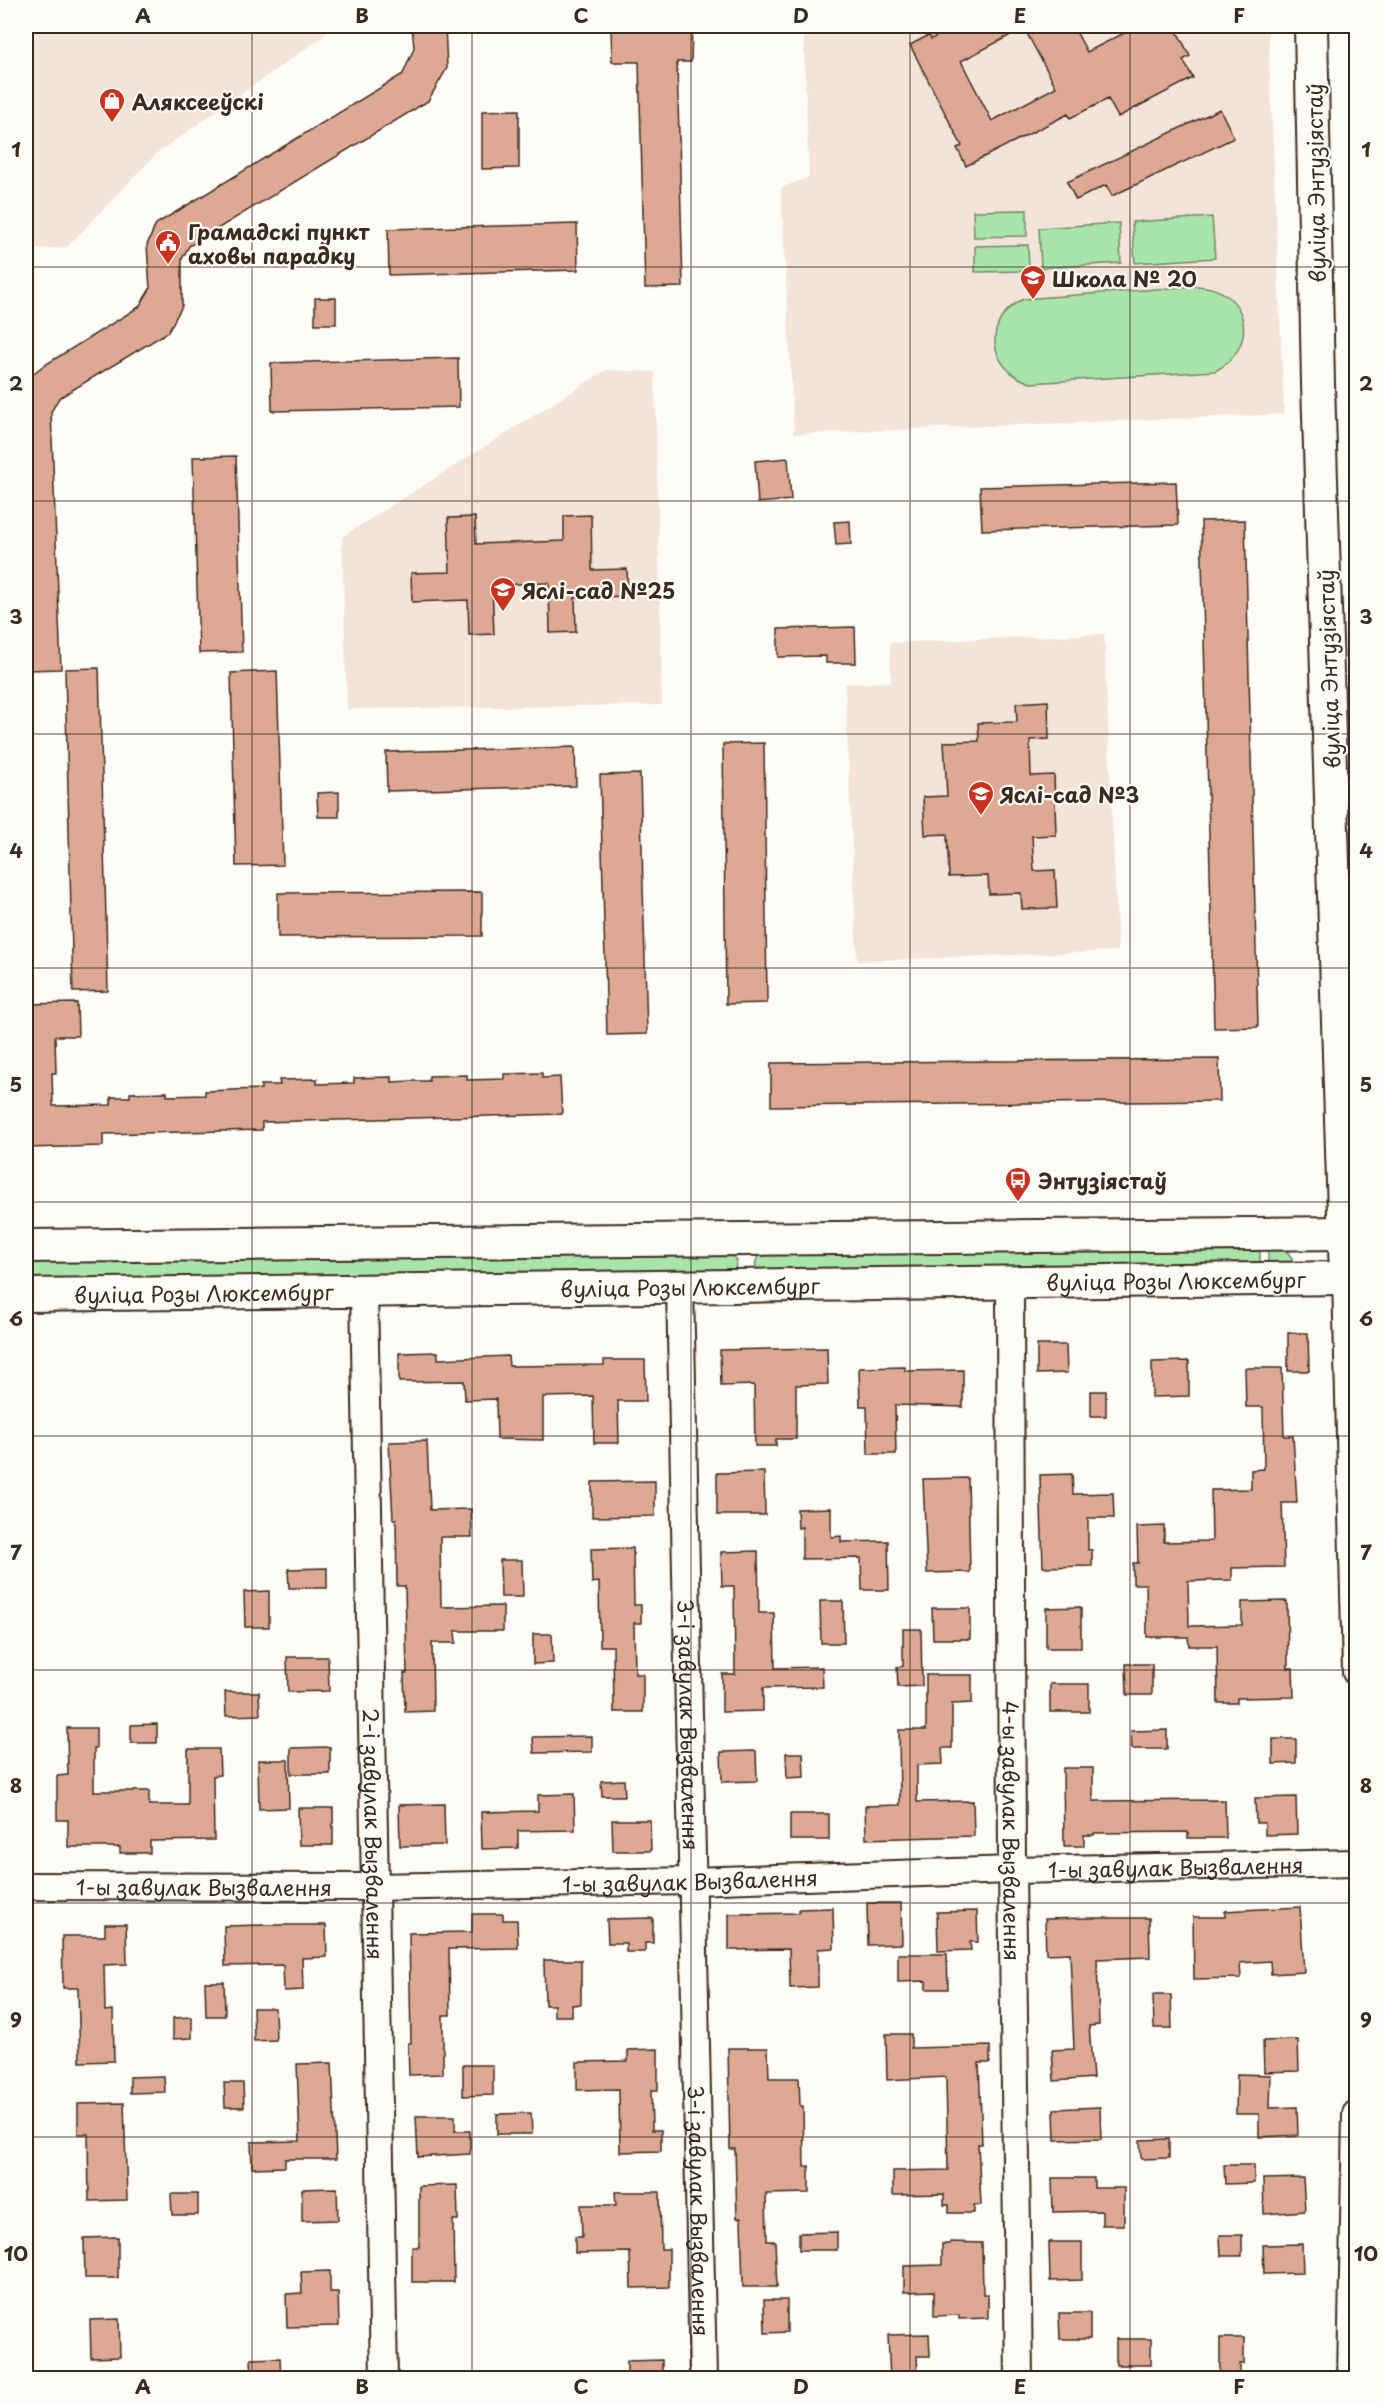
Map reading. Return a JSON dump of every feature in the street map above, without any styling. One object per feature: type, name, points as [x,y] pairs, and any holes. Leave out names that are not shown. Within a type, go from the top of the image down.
[{"type":"main road","name":"вуліца Энтузіястаў","points":[[1311,26],[1319,407],[1345,1233],[1351,1278]]},
{"type":"main road","points":[[26,1246],[1345,1233]]},
{"type":"main road","name":"вуліца Розы Люксембург","points":[[26,1295],[1351,1278]]},
{"type":"street","name":"вуліца Энтузіястаў","points":[[1351,1278],[1356,1672]]},
{"type":"street","name":"4-ы завулак Вызвалення","points":[[1010,1282],[1012,1870],[1019,2379]]},
{"type":"street","name":"3-і завулак Вызвалення","points":[[680,1287],[703,2379]]},
{"type":"street","name":"2-і завулак Вызвалення","points":[[364,1291],[384,2379]]},
{"type":"street","name":"1-ы завулак Вызвалення","points":[[26,1886],[374,1887],[1356,1863]]},
{"type":"street","points":[[1351,2379],[1356,2114]]},
{"type":"shaded area","name":"Аляксееўскі","points":[[26,26],[332,26],[321,38],[157,153],[67,247],[26,250]]},
{"type":"shaded area","name":"Школа № 20","points":[[803,26],[1268,26],[1284,414],[794,434],[781,188],[809,177]]},
{"type":"shaded area","name":"Яслі-сад №25","points":[[606,370],[655,372],[662,705],[347,709],[342,537]]},
{"type":"shaded area","name":"Яслі-сад №3","points":[[1104,634],[1118,951],[857,961],[845,684],[891,682],[890,643]]},
{"type":"green space","points":[[1027,210],[1027,236],[974,237],[973,211]]},
{"type":"green space","points":[[1212,217],[1215,258],[1135,263],[1132,222]]},
{"type":"green space","points":[[1119,223],[1121,263],[1041,268],[1039,228]]},
{"type":"green space","points":[[1028,245],[1029,271],[975,272],[975,246]]},
{"type":"green space","points":[[1197,286],[1215,289],[1228,297],[1238,307],[1243,320],[1243,334],[1239,348],[1230,361],[1215,371],[1031,383],[1016,376],[1005,367],[998,356],[995,344],[996,331],[1001,319],[1010,308],[1023,299]]},
{"type":"green space","points":[[1260,1248],[1260,1273],[757,1272],[755,1264],[762,1253]]},
{"type":"green space","points":[[1268,1248],[1285,1249],[1292,1258],[1292,1263],[1268,1273]]},
{"type":"green space","points":[[730,1253],[737,1261],[734,1272],[26,1281],[26,1256]]},
{"type":"building","points":[[412,26],[445,26],[447,68],[428,101],[189,246],[182,259],[182,306],[168,332],[59,398],[51,412],[61,669],[26,670],[26,380],[40,368],[139,307],[150,289],[147,245],[156,224],[403,74],[414,48]]},
{"type":"building","points":[[611,26],[692,26],[691,62],[677,62],[683,287],[645,288],[639,62],[612,62]]},
{"type":"building","points":[[957,26],[1073,26],[1087,52],[1138,26],[1174,26],[1190,56],[1183,60],[1193,78],[1118,117],[1108,99],[1070,118],[1068,114],[966,166],[957,148],[962,146],[910,45],[929,35],[931,39]],"holes":[[[1024,28],[1056,87],[992,121],[961,61]]]},
{"type":"building","points":[[1220,109],[1234,138],[1112,196],[1106,185],[1076,200],[1067,182]]},
{"type":"building","points":[[519,110],[519,168],[482,169],[482,111]]},
{"type":"building","points":[[577,224],[578,270],[389,275],[388,229]]},
{"type":"building","points":[[315,298],[336,298],[336,324],[315,324]]},
{"type":"building","points":[[458,358],[459,407],[272,411],[271,363]]},
{"type":"building","points":[[236,456],[242,652],[199,653],[193,457]]},
{"type":"building","points":[[788,458],[791,500],[758,503],[755,461]]},
{"type":"building","points":[[1176,482],[1178,525],[982,530],[980,487]]},
{"type":"building","points":[[591,515],[592,570],[627,569],[628,596],[575,598],[576,632],[550,633],[549,583],[492,585],[494,634],[469,635],[468,600],[412,602],[411,573],[450,572],[448,518],[475,517],[476,544],[564,541],[564,516]]},
{"type":"building","points":[[1245,520],[1258,1027],[1214,1028],[1201,521]]},
{"type":"building","points":[[850,521],[851,544],[836,545],[834,522]]},
{"type":"building","points":[[855,627],[856,663],[826,663],[826,656],[778,657],[778,629]]},
{"type":"building","points":[[99,668],[108,991],[73,992],[65,669]]},
{"type":"building","points":[[277,671],[283,865],[236,866],[231,673]]},
{"type":"building","points":[[1048,701],[1049,739],[1030,740],[1031,776],[1054,775],[1056,835],[1032,836],[1034,871],[1055,870],[1057,908],[1022,909],[1021,893],[989,894],[988,876],[949,877],[947,834],[925,835],[923,797],[947,796],[944,742],[979,741],[978,723],[1017,722],[1016,703]]},
{"type":"building","points":[[764,743],[767,1003],[726,1004],[723,744]]},
{"type":"building","points":[[575,747],[576,786],[387,791],[386,752]]},
{"type":"building","points":[[640,774],[647,1034],[607,1035],[600,775]]},
{"type":"building","points":[[339,792],[339,817],[318,817],[317,793]]},
{"type":"building","points":[[482,892],[482,936],[278,937],[278,893]]},
{"type":"building","points":[[77,1003],[78,1036],[55,1036],[56,1073],[52,1073],[53,1106],[111,1105],[111,1097],[130,1097],[130,1093],[167,1092],[167,1096],[205,1095],[205,1091],[261,1089],[261,1085],[280,1085],[279,1080],[317,1079],[317,1084],[354,1083],[354,1078],[392,1077],[392,1082],[429,1081],[429,1076],[467,1075],[467,1080],[504,1079],[504,1074],[542,1073],[542,1078],[560,1077],[562,1114],[262,1122],[262,1130],[103,1134],[103,1146],[26,1148],[26,1004]]},
{"type":"building","points":[[1219,1059],[1220,1101],[771,1106],[771,1063]]},
{"type":"building","points":[[1288,1333],[1308,1333],[1309,1371],[1288,1371]]},
{"type":"building","points":[[1037,1345],[1066,1345],[1067,1373],[1037,1374]]},
{"type":"building","points":[[827,1348],[828,1384],[796,1385],[796,1439],[776,1439],[776,1446],[755,1446],[754,1385],[721,1386],[720,1350]]},
{"type":"building","points":[[438,1352],[438,1359],[508,1356],[509,1366],[604,1365],[604,1360],[645,1360],[646,1401],[618,1401],[619,1443],[594,1443],[593,1396],[543,1397],[543,1440],[497,1439],[496,1399],[465,1400],[464,1381],[399,1382],[399,1353]]},
{"type":"building","points":[[1189,1361],[1189,1396],[1152,1397],[1152,1362]]},
{"type":"building","points":[[905,1367],[905,1371],[963,1370],[963,1407],[895,1405],[896,1454],[868,1454],[867,1406],[860,1406],[859,1368]]},
{"type":"building","points":[[1245,1368],[1282,1368],[1284,1436],[1293,1436],[1297,1503],[1282,1503],[1284,1567],[1232,1568],[1232,1580],[1188,1581],[1189,1626],[1242,1625],[1242,1602],[1287,1601],[1288,1668],[1293,1668],[1294,1697],[1237,1698],[1237,1703],[1218,1703],[1217,1646],[1189,1646],[1188,1637],[1147,1637],[1146,1584],[1133,1584],[1133,1563],[1138,1563],[1137,1527],[1164,1526],[1164,1542],[1212,1541],[1211,1490],[1251,1489],[1251,1470],[1264,1469],[1263,1407],[1246,1407]]},
{"type":"building","points":[[1091,1391],[1106,1391],[1106,1416],[1091,1416]]},
{"type":"building","points":[[427,1441],[430,1510],[471,1509],[472,1537],[440,1537],[441,1607],[503,1606],[503,1631],[455,1631],[456,1643],[432,1643],[433,1711],[405,1712],[404,1673],[407,1673],[405,1586],[397,1586],[396,1519],[393,1519],[389,1442]]},
{"type":"building","points":[[764,1472],[765,1515],[717,1515],[717,1473]]},
{"type":"building","points":[[1072,1474],[1073,1494],[1113,1493],[1114,1518],[1088,1518],[1088,1550],[1092,1550],[1092,1566],[1043,1567],[1040,1475]]},
{"type":"building","points":[[968,1478],[970,1572],[927,1573],[923,1479]]},
{"type":"building","points":[[655,1481],[655,1516],[592,1517],[592,1482]]},
{"type":"building","points":[[831,1508],[831,1537],[841,1536],[841,1542],[888,1541],[889,1590],[862,1590],[861,1558],[802,1559],[802,1527],[798,1528],[797,1509]]},
{"type":"building","points":[[633,1548],[634,1605],[641,1605],[641,1623],[634,1623],[635,1674],[643,1674],[643,1712],[614,1712],[613,1646],[600,1646],[599,1582],[592,1583],[591,1549]]},
{"type":"building","points":[[758,1551],[759,1613],[774,1613],[775,1668],[822,1667],[823,1687],[763,1688],[763,1711],[722,1712],[722,1674],[735,1674],[734,1586],[722,1586],[721,1552]]},
{"type":"building","points":[[500,1560],[522,1560],[523,1597],[501,1597]]},
{"type":"building","points":[[327,1568],[327,1588],[289,1588],[288,1569]]},
{"type":"building","points":[[269,1591],[269,1627],[245,1627],[244,1592]]},
{"type":"building","points":[[820,1601],[843,1601],[844,1643],[821,1643]]},
{"type":"building","points":[[1081,1607],[1081,1648],[1046,1648],[1046,1608]]},
{"type":"building","points":[[932,1608],[970,1608],[970,1639],[933,1639]]},
{"type":"building","points":[[903,1629],[921,1629],[922,1686],[898,1687],[897,1667],[903,1666]]},
{"type":"building","points":[[533,1634],[552,1634],[553,1663],[533,1664]]},
{"type":"building","points":[[287,1657],[328,1657],[329,1691],[288,1692]]},
{"type":"building","points":[[1126,1664],[1152,1664],[1152,1695],[1127,1695]]},
{"type":"building","points":[[926,1675],[972,1675],[972,1703],[952,1704],[952,1748],[942,1748],[943,1764],[917,1765],[917,1802],[973,1801],[974,1836],[866,1839],[865,1806],[900,1805],[899,1730],[926,1730]]},
{"type":"building","points":[[1050,1684],[1089,1684],[1089,1712],[1050,1712]]},
{"type":"building","points":[[225,1692],[259,1692],[260,1715],[226,1716]]},
{"type":"building","points":[[157,1724],[157,1743],[131,1743],[131,1725]]},
{"type":"building","points":[[67,1728],[96,1728],[94,1791],[149,1791],[149,1805],[188,1805],[188,1749],[219,1749],[220,1775],[213,1776],[214,1840],[150,1841],[150,1853],[120,1853],[120,1847],[68,1847],[68,1820],[57,1820],[57,1776],[68,1775]]},
{"type":"building","points":[[1167,1730],[1167,1749],[1132,1749],[1131,1731]]},
{"type":"building","points":[[592,1736],[592,1752],[534,1753],[533,1737]]},
{"type":"building","points":[[1273,1739],[1296,1739],[1296,1763],[1273,1764]]},
{"type":"building","points":[[330,1747],[330,1774],[291,1774],[291,1748]]},
{"type":"building","points":[[756,1751],[757,1781],[722,1782],[721,1752]]},
{"type":"building","points":[[786,1753],[803,1753],[804,1777],[787,1778]]},
{"type":"building","points":[[258,1760],[288,1760],[289,1808],[259,1809]]},
{"type":"building","points":[[1063,1768],[1093,1768],[1093,1801],[1225,1800],[1226,1838],[1188,1838],[1188,1832],[1094,1833],[1094,1835],[1084,1835],[1084,1846],[1064,1846]]},
{"type":"building","points":[[624,1780],[625,1796],[602,1796],[601,1781]]},
{"type":"building","points":[[574,1794],[575,1830],[518,1831],[518,1848],[482,1849],[481,1812],[538,1811],[538,1795]]},
{"type":"building","points":[[1296,1797],[1297,1834],[1265,1835],[1265,1823],[1256,1823],[1255,1798]]},
{"type":"building","points":[[444,1804],[445,1845],[400,1846],[399,1805]]},
{"type":"building","points":[[298,1808],[333,1808],[333,1845],[299,1845]]},
{"type":"building","points":[[790,1814],[829,1814],[829,1840],[790,1840]]},
{"type":"building","points":[[612,1820],[650,1820],[651,1851],[613,1851]]},
{"type":"building","points":[[867,1903],[901,1903],[902,1944],[868,1945]]},
{"type":"building","points":[[1300,1907],[1304,1972],[1271,1974],[1270,1961],[1240,1963],[1241,1978],[1194,1979],[1193,1917],[1225,1917],[1225,1911]]},
{"type":"building","points":[[833,1908],[834,1948],[818,1949],[818,1987],[790,1988],[789,1949],[729,1950],[729,1914],[799,1913],[799,1909]]},
{"type":"building","points":[[977,1911],[978,1942],[970,1942],[971,1950],[938,1951],[937,1912]]},
{"type":"building","points":[[472,1914],[503,1914],[503,1920],[517,1920],[518,1948],[449,1949],[450,2015],[443,2015],[443,2074],[409,2075],[408,2043],[411,2043],[409,1933],[472,1932]]},
{"type":"building","points":[[653,1918],[653,1943],[645,1943],[645,1952],[626,1952],[626,1943],[608,1943],[607,1919]]},
{"type":"building","points":[[1149,1918],[1150,1957],[1097,1959],[1099,2025],[1089,2026],[1093,2078],[1054,2081],[1052,2050],[1074,2049],[1070,1953],[1046,1954],[1045,1919]]},
{"type":"building","points":[[105,1924],[126,1924],[127,1964],[104,1965],[105,2011],[113,2010],[114,2061],[80,2062],[78,1988],[63,1988],[62,1936],[105,1936]]},
{"type":"building","points":[[326,1925],[327,1957],[302,1958],[303,1990],[284,1991],[283,1965],[225,1966],[224,1926]]},
{"type":"building","points":[[898,1954],[947,1954],[948,1989],[926,1989],[926,1981],[898,1982]]},
{"type":"building","points":[[544,1960],[581,1960],[581,2004],[572,2005],[572,2016],[554,2016],[554,2005],[545,2005]]},
{"type":"building","points":[[205,1982],[224,1982],[225,2016],[206,2016]]},
{"type":"building","points":[[1153,1995],[1171,1995],[1172,2028],[1154,2028]]},
{"type":"building","points":[[253,2008],[275,2008],[276,2040],[254,2041]]},
{"type":"building","points":[[192,2017],[192,2038],[173,2039],[173,2018]]},
{"type":"building","points":[[886,2034],[911,2034],[911,2048],[990,2046],[990,2063],[979,2063],[982,2144],[978,2144],[981,2205],[974,2205],[974,2213],[949,2213],[949,2205],[944,2205],[944,2194],[893,2195],[893,2171],[948,2170],[946,2077],[887,2080]]},
{"type":"building","points":[[1298,2040],[1299,2071],[1264,2072],[1263,2041]]},
{"type":"building","points":[[728,2048],[768,2048],[769,2078],[799,2078],[800,2106],[803,2106],[804,2167],[809,2166],[809,2193],[766,2194],[767,2241],[775,2241],[777,2287],[743,2287],[741,2218],[737,2218],[735,2149],[730,2149]]},
{"type":"building","points":[[658,2049],[658,2090],[651,2090],[652,2130],[661,2130],[661,2151],[620,2152],[619,2089],[577,2090],[577,2062],[628,2061],[628,2050]]},
{"type":"building","points":[[332,2063],[336,2159],[285,2159],[285,2167],[252,2168],[251,2142],[300,2141],[297,2064]]},
{"type":"building","points":[[463,2065],[493,2065],[493,2095],[463,2096]]},
{"type":"building","points":[[1237,2074],[1271,2075],[1270,2108],[1297,2107],[1298,2135],[1259,2137],[1259,2114],[1236,2114]]},
{"type":"building","points":[[164,2076],[165,2092],[130,2093],[130,2077]]},
{"type":"building","points":[[224,2083],[243,2083],[244,2107],[225,2107]]},
{"type":"building","points":[[124,2103],[127,2200],[89,2201],[88,2134],[78,2134],[78,2104]]},
{"type":"building","points":[[1100,2107],[1101,2139],[1055,2140],[1054,2109]]},
{"type":"building","points":[[531,2113],[532,2134],[497,2134],[497,2114]]},
{"type":"building","points":[[416,2116],[455,2116],[455,2131],[470,2131],[470,2154],[418,2157]]},
{"type":"building","points":[[1169,2139],[1169,2158],[1141,2159],[1140,2140]]},
{"type":"building","points":[[1224,2165],[1254,2165],[1254,2183],[1225,2184]]},
{"type":"building","points":[[1052,2178],[1094,2178],[1094,2188],[1124,2188],[1124,2225],[1102,2225],[1102,2211],[1053,2212]]},
{"type":"building","points":[[1303,2178],[1305,2211],[1264,2214],[1263,2179]]},
{"type":"building","points":[[457,2185],[458,2220],[453,2220],[454,2282],[412,2282],[412,2247],[419,2247],[419,2186]]},
{"type":"building","points":[[337,2188],[338,2220],[302,2221],[302,2189]]},
{"type":"building","points":[[615,2192],[660,2192],[661,2249],[669,2249],[669,2287],[631,2288],[630,2252],[575,2253],[575,2237],[582,2237],[581,2205],[616,2205]]},
{"type":"building","points":[[171,2194],[198,2194],[198,2215],[172,2215]]},
{"type":"building","points":[[837,2232],[837,2250],[799,2250],[799,2233]]},
{"type":"building","points":[[1220,2235],[1242,2235],[1242,2256],[1221,2256]]},
{"type":"building","points":[[118,2237],[118,2278],[85,2278],[84,2238]]},
{"type":"building","points":[[950,2242],[982,2243],[983,2295],[988,2294],[988,2318],[959,2319],[959,2315],[934,2316],[934,2291],[904,2292],[904,2266],[942,2265],[942,2244],[950,2244]]},
{"type":"building","points":[[1049,2242],[1082,2242],[1082,2280],[1050,2281]]},
{"type":"building","points":[[1302,2244],[1303,2273],[1264,2274],[1263,2245]]},
{"type":"building","points":[[330,2271],[330,2292],[338,2292],[339,2326],[287,2327],[286,2294],[302,2293],[301,2272]]},
{"type":"building","points":[[764,2300],[787,2300],[787,2332],[765,2333]]},
{"type":"building","points":[[1059,2313],[1090,2313],[1090,2339],[1060,2339]]},
{"type":"building","points":[[119,2319],[120,2357],[91,2358],[90,2320]]},
{"type":"building","points":[[929,2334],[930,2356],[917,2356],[918,2379],[890,2379],[888,2335]]},
{"type":"building","points":[[1220,2338],[1244,2338],[1244,2364],[1240,2364],[1240,2379],[1220,2379]]},
{"type":"building","points":[[1116,2339],[1151,2339],[1151,2365],[1116,2365]]},
{"type":"building","points":[[280,2358],[281,2379],[252,2379],[251,2359]]},
{"type":"building","points":[[662,2360],[662,2379],[627,2379],[627,2361]]},
{"type":"place","name":"Аляксееўскі","points":[[112,124]]},
{"type":"place","name":"Грамадскі пункт аховы парадку","points":[[168,266]]},
{"type":"place","name":"Школа № 20","points":[[1033,301]]},
{"type":"place","name":"Яслі-сад №25","points":[[503,613]]},
{"type":"place","name":"Яслі-сад №3","points":[[981,817]]},
{"type":"place","name":"Энтузіястаў","points":[[1018,1203]]}]
